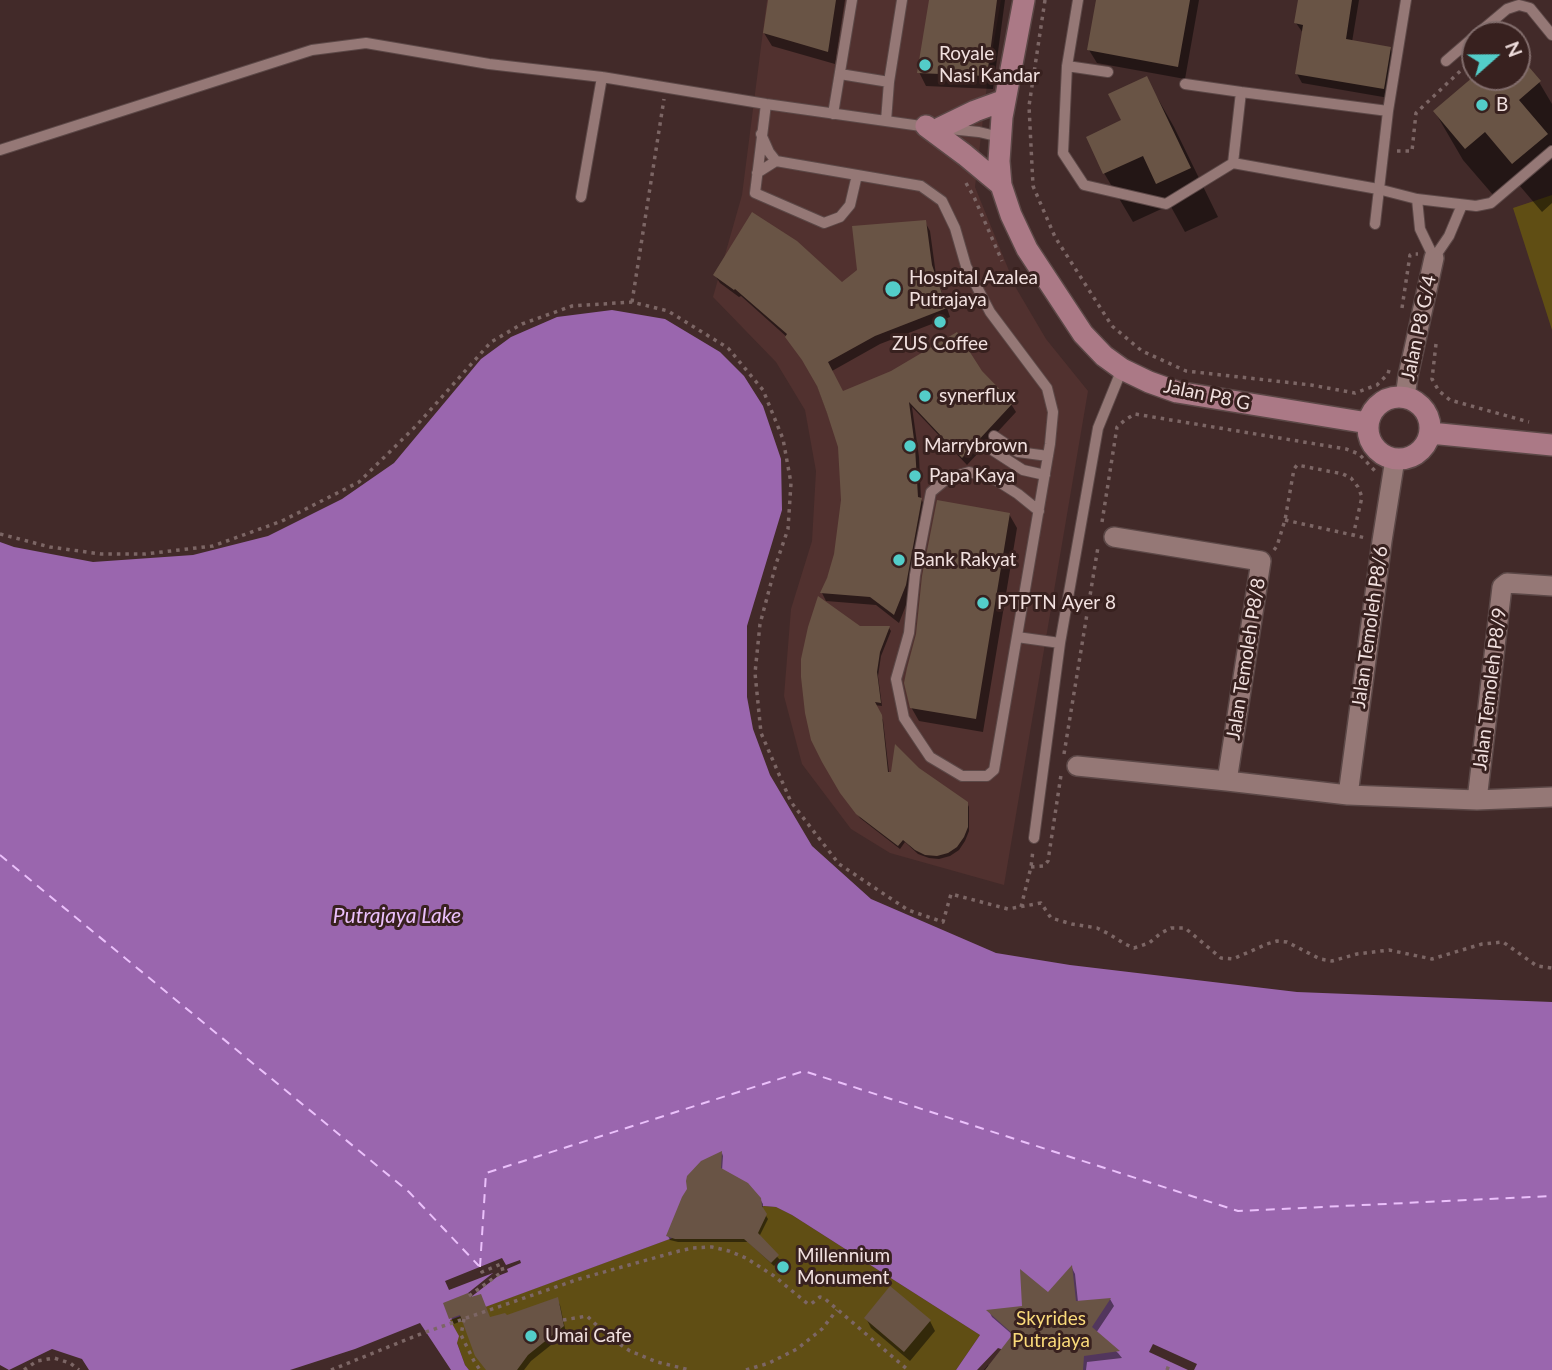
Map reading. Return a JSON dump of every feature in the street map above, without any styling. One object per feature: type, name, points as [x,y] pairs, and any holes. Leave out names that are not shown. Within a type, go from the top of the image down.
[{"type":"street","name":"Jalan P8 G","points":[[1024,0],[1005,100],[999,160],[1001,185],[1027,249],[1083,334],[1104,356],[1122,369],[1177,392],[1368,423]]},
{"type":"street","points":[[1001,185],[933,127],[1005,100]]},
{"type":"street","name":"Jalan P8 G/4","points":[[1405,397],[1434,258]]},
{"type":"street","points":[[1393,397],[1405,397],[1422,406],[1427,414],[1430,433],[1426,444],[1418,453],[1395,459],[1383,455],[1374,446],[1369,436],[1368,423],[1381,402],[1393,397]]},
{"type":"street","points":[[1430,433],[1552,445]]},
{"type":"street","name":"Jalan Temoleh P8/6","points":[[1348,795],[1395,459]]},
{"type":"street","name":"Jalan Temoleh P8/8","points":[[1105,533],[1261,561],[1227,780]]},
{"type":"street","name":"Jalan Temoleh P8/9","points":[[1477,800],[1502,587],[1507,583],[1552,586]]},
{"type":"street","points":[[1067,764],[1348,795],[1477,800],[1552,797]]},
{"type":"lane","points":[[833,114],[852,0]]},
{"type":"lane","points":[[886,121],[889,82],[902,0]]},
{"type":"lane","points":[[1078,0],[1067,66],[1063,153],[1084,185],[1166,204],[1233,163],[1378,189],[1417,199],[1476,206],[1491,202],[1552,151]]},
{"type":"lane","points":[[1375,224],[1388,111],[1406,0]]},
{"type":"lane","points":[[1492,21],[1507,9],[1519,5],[1530,8],[1552,35]]},
{"type":"lane","points":[[0,150],[312,50],[366,43],[489,64],[602,77],[766,104],[1001,137]]},
{"type":"lane","points":[[1446,61],[1461,48]]},
{"type":"lane","points":[[1067,66],[1108,72]]},
{"type":"lane","points":[[840,74],[889,82]]},
{"type":"lane","points":[[581,197],[602,77]]},
{"type":"lane","points":[[1185,84],[1388,111]]},
{"type":"lane","points":[[1233,163],[1241,92]]},
{"type":"lane","points":[[766,104],[755,192],[824,223],[840,217],[850,205],[857,175]]},
{"type":"lane","points":[[761,134],[776,161]]},
{"type":"lane","points":[[757,173],[776,161],[921,186],[942,201],[955,228],[966,266],[990,312],[1047,388],[1053,412],[1048,456],[994,770],[987,776],[962,776],[930,757],[904,718],[896,679],[909,632],[915,575],[931,492],[948,478],[969,472],[996,480],[1038,511]]},
{"type":"lane","points":[[1417,199],[1420,229],[1434,258],[1449,236],[1462,205]]},
{"type":"lane","points":[[1034,838],[1060,643],[1098,428],[1122,369]]},
{"type":"lane","points":[[994,436],[1018,452],[1048,456]]},
{"type":"lane","points":[[989,448],[1023,470],[1045,475]]},
{"type":"lane","points":[[1017,637],[1060,643]]},
{"type":"path","points":[[1045,0],[1029,106],[1032,186],[1055,237],[1112,326],[1142,351],[1186,371],[1311,385],[1355,393],[1377,385],[1388,374],[1392,362]]},
{"type":"path","points":[[1397,151],[1412,151],[1416,113],[1461,70]]},
{"type":"path","points":[[632,302],[667,87]]},
{"type":"path","points":[[965,155],[958,175],[970,188],[1002,261]]},
{"type":"path","points":[[1402,309],[1410,255],[1434,258]]},
{"type":"path","points":[[0,534],[50,547],[101,554],[145,554],[213,546],[282,522],[359,482],[416,426],[491,342],[522,324],[572,306],[632,302],[668,311],[728,348],[763,390],[783,439],[791,483],[788,529],[760,624],[754,673],[761,733],[791,802],[839,864],[908,910],[943,922],[951,894],[1008,909],[1041,903],[1051,918],[1097,928],[1134,947],[1149,943],[1171,928],[1185,928],[1221,958],[1233,959],[1277,941],[1287,942],[1320,959],[1332,961],[1357,954],[1389,950],[1432,959],[1482,944],[1503,942],[1537,966],[1552,968]]},
{"type":"path","points":[[1437,333],[1431,375],[1439,391],[1450,400],[1539,424]]},
{"type":"path","points":[[1031,867],[1044,866],[1048,861],[1067,764],[1105,533],[1117,427],[1135,414],[1346,449],[1359,454],[1378,476]]},
{"type":"path","points":[[1261,561],[1277,546],[1297,465],[1351,478],[1362,497],[1353,536]]},
{"type":"path","points":[[1285,520],[1382,541]]},
{"type":"path","points":[[1021,907],[1031,867],[1034,838]]},
{"type":"path","points":[[331,1370],[464,1319],[475,1312],[679,1251],[712,1247],[746,1258],[774,1276],[808,1304],[820,1297],[824,1298],[908,1370]]},
{"type":"path","points":[[469,1296],[503,1270],[501,1264],[482,1272],[480,1267]]},
{"type":"path","points":[[746,1370],[763,1368],[797,1349],[822,1329],[837,1310]]},
{"type":"path","points":[[563,1320],[587,1316],[609,1338],[630,1352],[690,1370]]},
{"type":"path","points":[[464,1319],[461,1335],[480,1370]]},
{"type":"path","points":[[24,1370],[37,1361],[54,1358],[70,1363],[79,1370]]},
{"type":"path","points":[[1167,1370],[1170,1362]]},
{"type":"shaded area","points":[[767,0],[1001,0],[988,76],[975,187],[1016,288],[1046,339],[1088,391],[1004,885],[890,853],[851,829],[802,764],[784,696],[791,609],[812,541],[816,471],[805,410],[776,362],[713,297],[742,195]]},
{"type":"shaded area","points":[[1552,195],[1552,330],[1513,208]]},
{"type":"shaded area","points":[[764,1206],[776,1207],[792,1215],[980,1335],[956,1370],[469,1370],[465,1365],[449,1320]]},
{"type":"water","name":"Putrajaya Lake","points":[[612,310],[665,319],[720,352],[744,376],[763,406],[781,459],[782,510],[747,626],[747,697],[753,729],[770,775],[812,846],[871,899],[996,953],[1070,965],[1297,992],[1552,1002],[1552,1370],[1062,1370],[998,1348],[977,1370],[956,1370],[980,1335],[792,1215],[776,1207],[764,1206],[450,1320],[459,1336],[457,1343],[469,1370],[451,1370],[420,1323],[355,1349],[290,1370],[89,1370],[82,1359],[52,1349],[9,1370],[0,1365],[0,542],[93,562],[193,555],[268,536],[342,499],[394,463],[481,359],[511,337],[557,317]]},
{"type":"pier","points":[[502,1258],[506,1265],[520,1260],[521,1263],[507,1269],[508,1272],[498,1276],[471,1297],[468,1293],[493,1273],[449,1290],[445,1281]]},
{"type":"pier","points":[[1153,1344],[1197,1364],[1194,1370],[1188,1370],[1149,1352]]},
{"type":"building","points":[[768,0],[836,0],[828,52],[763,33]]},
{"type":"building","points":[[929,0],[997,0],[987,76],[917,73]]},
{"type":"building","points":[[1096,0],[1190,0],[1178,67],[1087,50]]},
{"type":"building","points":[[1298,0],[1352,0],[1346,39],[1391,47],[1384,89],[1295,74],[1303,25],[1294,23]]},
{"type":"building","name":"B","points":[[1531,69],[1541,81],[1531,90]]},
{"type":"building","points":[[1147,76],[1191,168],[1156,184],[1143,156],[1103,174],[1086,137],[1121,120],[1108,94]]},
{"type":"building","name":"B","points":[[1461,87],[1461,91],[1529,91],[1519,100],[1548,134],[1512,164],[1485,132],[1465,149],[1433,111]]},
{"type":"building","points":[[752,212],[797,241],[842,282],[857,270],[852,226],[926,220],[932,265],[947,308],[875,336],[828,362],[843,391],[891,371],[957,332],[982,371],[1013,403],[962,458],[909,402],[918,497],[922,498],[906,585],[894,615],[870,597],[820,593],[834,554],[841,500],[838,447],[827,413],[817,386],[785,337],[787,334],[735,289],[713,275]]},
{"type":"building","points":[[937,500],[1010,513],[976,719],[910,708],[904,683],[916,634],[922,576]]},
{"type":"building","points":[[818,596],[860,626],[890,626],[880,652],[877,672],[881,703],[875,702],[882,715],[888,772],[891,772],[895,744],[919,768],[968,802],[968,827],[957,847],[948,853],[925,855],[903,840],[898,846],[856,814],[822,762],[811,740],[801,677],[801,659]]},
{"type":"building","points":[[722,1151],[721,1168],[748,1183],[761,1198],[767,1214],[758,1233],[779,1255],[771,1263],[744,1239],[675,1239],[666,1236],[687,1189],[687,1176],[701,1161]]},
{"type":"building","points":[[1072,1265],[1076,1301],[1111,1298],[1092,1327],[1120,1351],[1084,1356],[1083,1370],[985,1370],[1013,1334],[986,1310],[1022,1306],[1020,1269],[1048,1292]]},
{"type":"building","points":[[890,1286],[931,1320],[904,1352],[864,1318]]},
{"type":"building","points":[[468,1293],[471,1297],[481,1294],[490,1317],[505,1313],[507,1315],[558,1297],[564,1326],[528,1355],[517,1370],[486,1370],[475,1356],[460,1315],[449,1319],[443,1303]]},
{"type":"ferry route","points":[[0,855],[409,1192],[479,1266]]},
{"type":"ferry route","points":[[480,1267],[486,1173],[804,1071],[1238,1211],[1552,1196]]},
{"type":"place","name":"Royale Nasi Kandar","points":[[925,65]]},
{"type":"place","name":"B","points":[[1482,105]]},
{"type":"place","name":"Hospital Azalea Putrajaya","points":[[893,289]]},
{"type":"place","name":"ZUS Coffee","points":[[940,322]]},
{"type":"place","name":"synerflux","points":[[925,396]]},
{"type":"place","name":"Marrybrown","points":[[910,446]]},
{"type":"place","name":"Papa Kaya","points":[[915,476]]},
{"type":"place","name":"Bank Rakyat","points":[[899,560]]},
{"type":"place","name":"PTPTN Ayer 8","points":[[983,603]]},
{"type":"place","name":"Millennium Monument","points":[[783,1267]]},
{"type":"place","name":"Umai Cafe","points":[[531,1336]]},
{"type":"park label","name":"Skyrides Putrajaya","points":[[1051,1330]]}]
